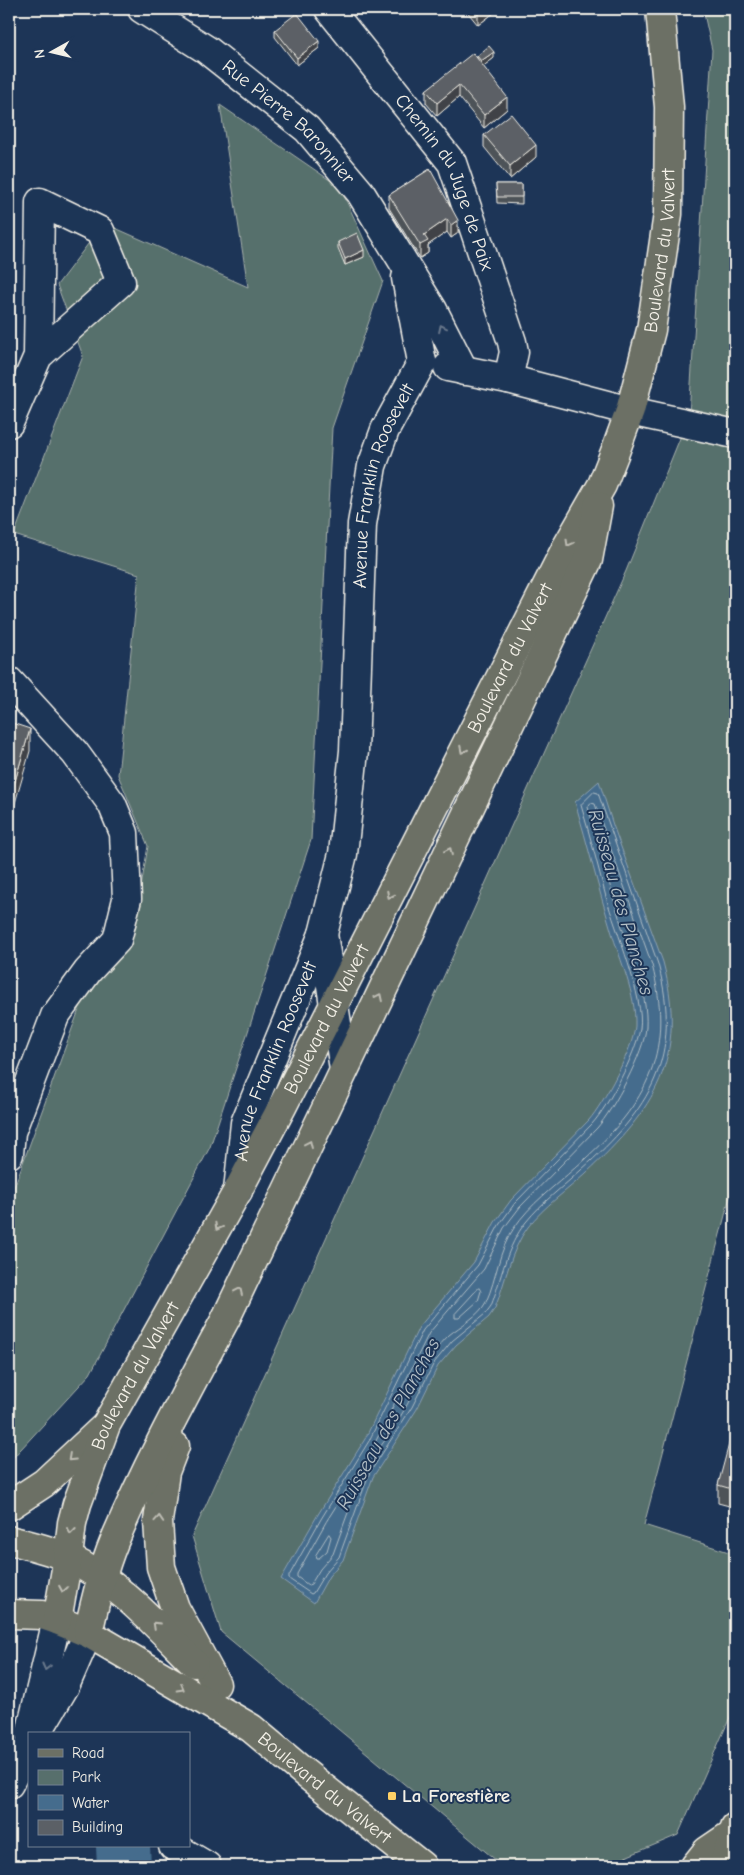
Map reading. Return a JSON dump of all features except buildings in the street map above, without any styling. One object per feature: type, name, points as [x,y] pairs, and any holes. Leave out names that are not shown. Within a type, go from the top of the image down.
[{"type":"main road","name":"Boulevard du Valvert","points":[[58,1620],[72,1523],[106,1425],[238,1192],[566,548],[602,485],[630,411],[649,340],[668,214],[669,107],[660,9]]},
{"type":"main road","name":"Boulevard du Valvert","points":[[422,1866],[251,1728],[88,1633],[102,1578],[114,1542],[168,1427],[225,1320],[588,560],[602,485]]},
{"type":"main road","points":[[216,1684],[175,1608],[161,1567],[158,1521],[165,1472],[225,1320]]},
{"type":"main road","points":[[9,1506],[44,1483],[106,1425]]},
{"type":"main road","points":[[9,1540],[42,1548],[68,1558],[102,1578],[136,1605],[216,1684]]},
{"type":"main road","points":[[9,1614],[42,1615],[88,1633]]},
{"type":"main road","name":"Boulevard du Valvert","points":[[216,1684],[251,1728]]},
{"type":"main road","points":[[695,1866],[707,1851],[734,1830]]},
{"type":"main road","points":[[723,1866],[734,1830]]},
{"type":"street","name":"Rue Pierre Baronnier","points":[[142,9],[207,50],[307,129],[360,192],[433,310],[464,371]]},
{"type":"street","name":"Chemin du Juge de Paix","points":[[329,9],[452,163],[512,342],[514,352],[508,379]]},
{"type":"street","points":[[9,424],[38,356],[40,202],[100,231],[121,282],[38,356]]},
{"type":"street","name":"Rue Pierre Baronnier","points":[[404,264],[422,362]]},
{"type":"street","name":"Avenue Franklin Roosevelt","points":[[238,1192],[245,1123],[323,934],[343,854],[354,751],[362,524],[372,466],[385,430],[422,362],[508,379],[630,411],[735,434]]},
{"type":"street","points":[[9,681],[75,754],[112,804],[124,833],[127,899],[117,940],[88,971],[55,1016],[11,1132],[9,1154]]},
{"type":"street","name":"Avenue Franklin Roosevelt","points":[[323,934],[344,1069]]},
{"type":"street","points":[[32,1732],[58,1620]]},
{"type":"street","points":[[36,1732],[65,1686],[88,1633]]},
{"type":"street","points":[[9,1784],[28,1745]]},
{"type":"street","points":[[176,1848],[207,1866]]},
{"type":"green space","points":[[703,9],[735,9],[735,1177],[644,1525],[735,1554],[735,1706],[678,1835],[604,1866],[503,1866],[221,1632],[192,1536],[626,571],[689,416],[712,50]]},
{"type":"green space","points":[[220,105],[340,187],[383,281],[332,428],[311,840],[210,1147],[90,1374],[9,1462],[9,1201],[84,996],[138,905],[148,846],[118,775],[139,574],[14,535],[83,356],[57,285],[104,223],[248,287]]},
{"type":"water","points":[[599,781],[663,962],[670,996],[671,1026],[668,1054],[660,1080],[631,1127],[586,1173],[541,1212],[522,1236],[495,1308],[489,1317],[456,1345],[438,1366],[417,1409],[373,1477],[343,1560],[329,1576],[314,1603],[281,1579],[317,1516],[365,1439],[419,1327],[474,1262],[495,1222],[511,1200],[595,1112],[617,1075],[629,1047],[635,1026],[633,1001],[606,914],[575,802]]},
{"type":"waterway","name":"Ruisseau des Planches","points":[[123,1848],[124,1866]]},
{"type":"place","name":"La Forestière","points":[[392,1796]]}]
